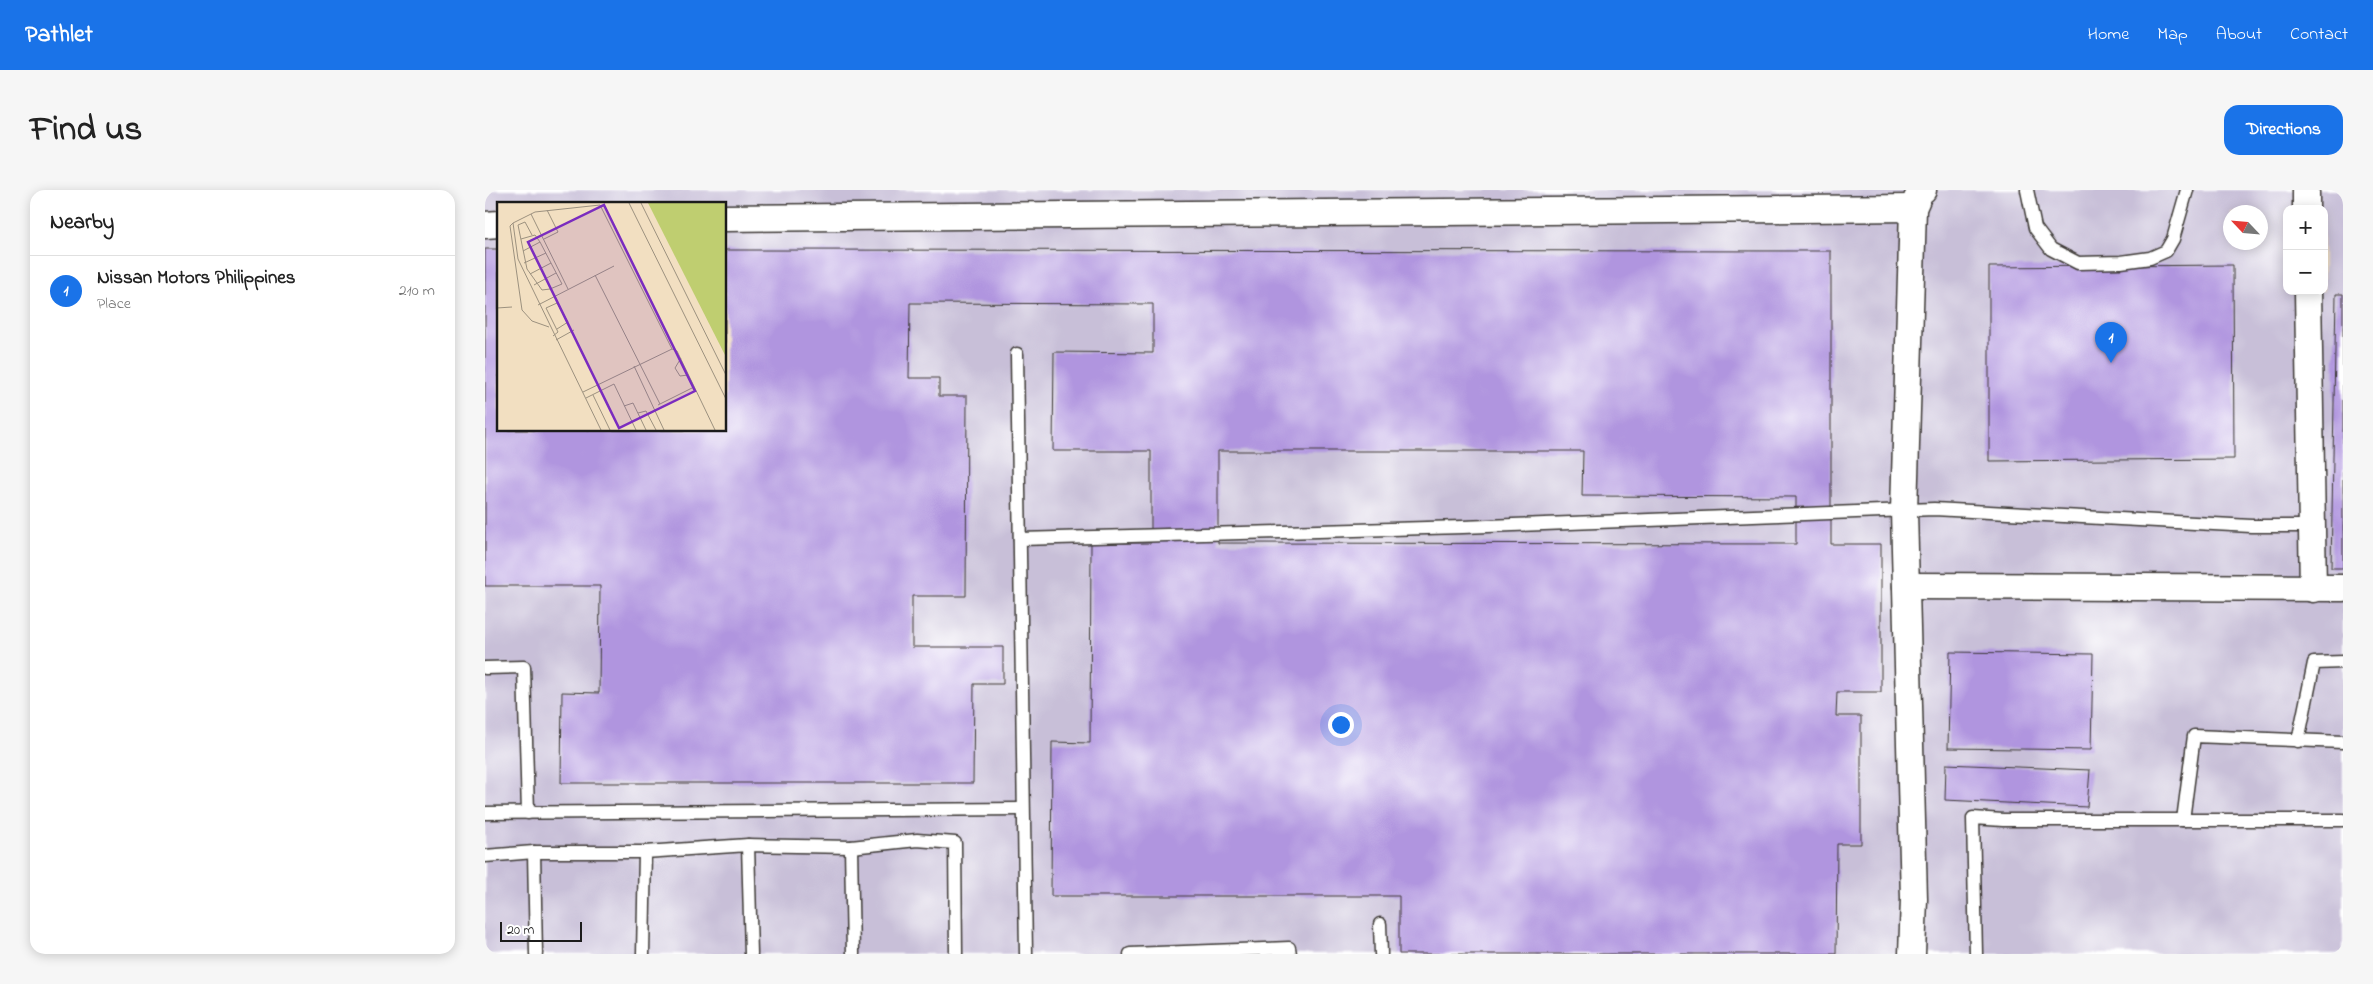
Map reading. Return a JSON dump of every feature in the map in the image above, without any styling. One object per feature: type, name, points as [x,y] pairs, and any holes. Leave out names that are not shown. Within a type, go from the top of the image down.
[{"type":"street","points":[[2306,190],[2306,205]]},
{"type":"street","points":[[726,218],[1918,199],[1904,511],[1914,899],[1913,954]]},
{"type":"street","points":[[2308,295],[2313,588]]},
{"type":"street","points":[[1906,586],[2343,588]]},
{"type":"lane","points":[[2027,190],[2035,228],[2051,249],[2078,263],[2131,261],[2150,258],[2166,251],[2173,239],[2187,190]]},
{"type":"lane","points":[[1017,354],[1026,954]]},
{"type":"lane","points":[[1020,539],[1904,511],[1934,508],[2251,526],[2312,526]]},
{"type":"lane","points":[[2298,741],[2314,664],[2343,662]]},
{"type":"lane","points":[[485,668],[524,667],[528,813]]},
{"type":"lane","points":[[2183,820],[2194,736],[2343,742]]},
{"type":"lane","points":[[485,813],[1023,809]]},
{"type":"lane","points":[[1976,954],[1973,818],[2003,820],[2343,820]]},
{"type":"lane","points":[[485,856],[534,852],[645,852],[748,845],[851,847],[917,840],[955,843],[956,954]]},
{"type":"lane","points":[[748,845],[751,954]]},
{"type":"lane","points":[[851,847],[853,954]]},
{"type":"lane","points":[[534,852],[536,954]]},
{"type":"lane","points":[[643,954],[645,852]]},
{"type":"lane","points":[[1380,924],[1381,954]]},
{"type":"lane","points":[[1130,954],[1289,948],[1290,954]]},
{"type":"shaded area","points":[[485,190],[2343,190],[2343,954],[485,954]]},
{"type":"building","points":[[485,249],[497,249],[497,431],[726,431],[726,250],[1831,251],[1831,544],[1881,544],[1881,692],[1837,692],[1836,716],[1861,716],[1861,844],[1837,844],[1836,954],[1399,954],[1399,896],[1051,896],[1052,742],[1090,743],[1091,543],[1151,543],[1151,451],[1053,451],[1054,352],[1153,353],[1153,304],[910,303],[909,378],[939,378],[939,396],[967,396],[966,596],[912,596],[912,647],[1003,647],[1003,684],[974,684],[973,783],[561,783],[562,692],[599,693],[600,586],[485,586]],"holes":[[[1218,451],[1583,451],[1582,496],[1796,497],[1796,544],[1218,543]]]},
{"type":"building","points":[[2233,265],[2234,459],[1989,461],[1989,267]]},
{"type":"building","points":[[2336,294],[2343,294],[2343,568],[2331,568]]},
{"type":"building","points":[[1950,652],[2093,654],[2091,750],[1948,748]]},
{"type":"building","points":[[1946,764],[2090,770],[2087,807],[1945,800]]},
{"type":"place","name":"Nissan Motors Philippines","points":[[2111,363]]}]
